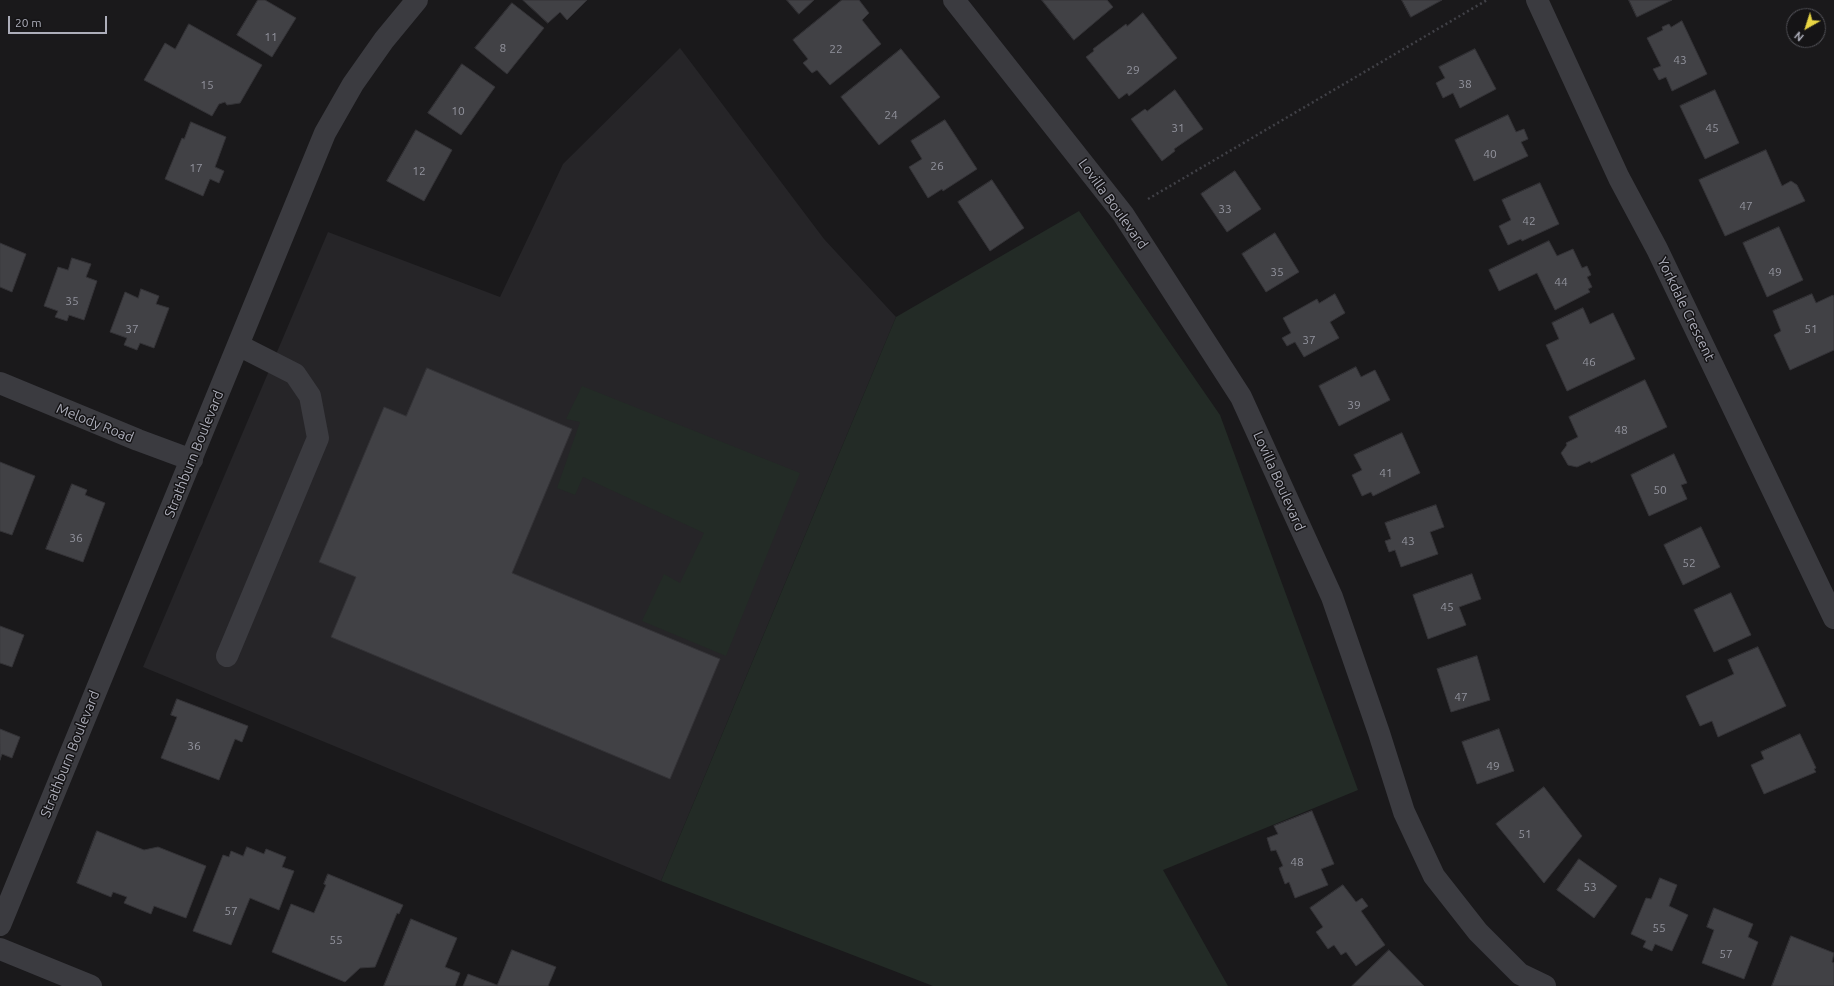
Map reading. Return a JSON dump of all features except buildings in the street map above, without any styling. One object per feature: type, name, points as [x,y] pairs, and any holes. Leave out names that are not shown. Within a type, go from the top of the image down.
[{"type":"street","name":"Strathburn Boulevard","points":[[0,925],[325,133],[352,84],[379,46],[417,0]]},
{"type":"street","name":"Lovilla Boulevard","points":[[954,0],[1123,214],[1241,397],[1332,597],[1379,733],[1404,812],[1434,876],[1478,932],[1520,974],[1545,986]]},
{"type":"street","name":"Yorkdale Crescent","points":[[1537,0],[1619,178],[1657,249],[1834,618]]},
{"type":"street","points":[[227,656],[318,438],[310,396],[295,374],[238,345]]},
{"type":"street","name":"Melody Road","points":[[0,383],[138,440],[192,460]]},
{"type":"street","points":[[0,949],[91,986]]},
{"type":"path","points":[[1123,214],[1487,0]]},
{"type":"shaded area","points":[[680,48],[824,239],[896,317],[661,881],[143,667],[328,232],[500,297],[563,164]]},
{"type":"shaded area","points":[[1079,211],[1220,415],[1358,790],[1163,870],[1228,986],[933,986],[661,881],[896,317]]},
{"type":"shaded area","points":[[582,386],[800,473],[726,656],[642,621],[664,574],[680,583],[704,533],[583,477],[575,495],[557,488],[580,422],[566,419]]}]
